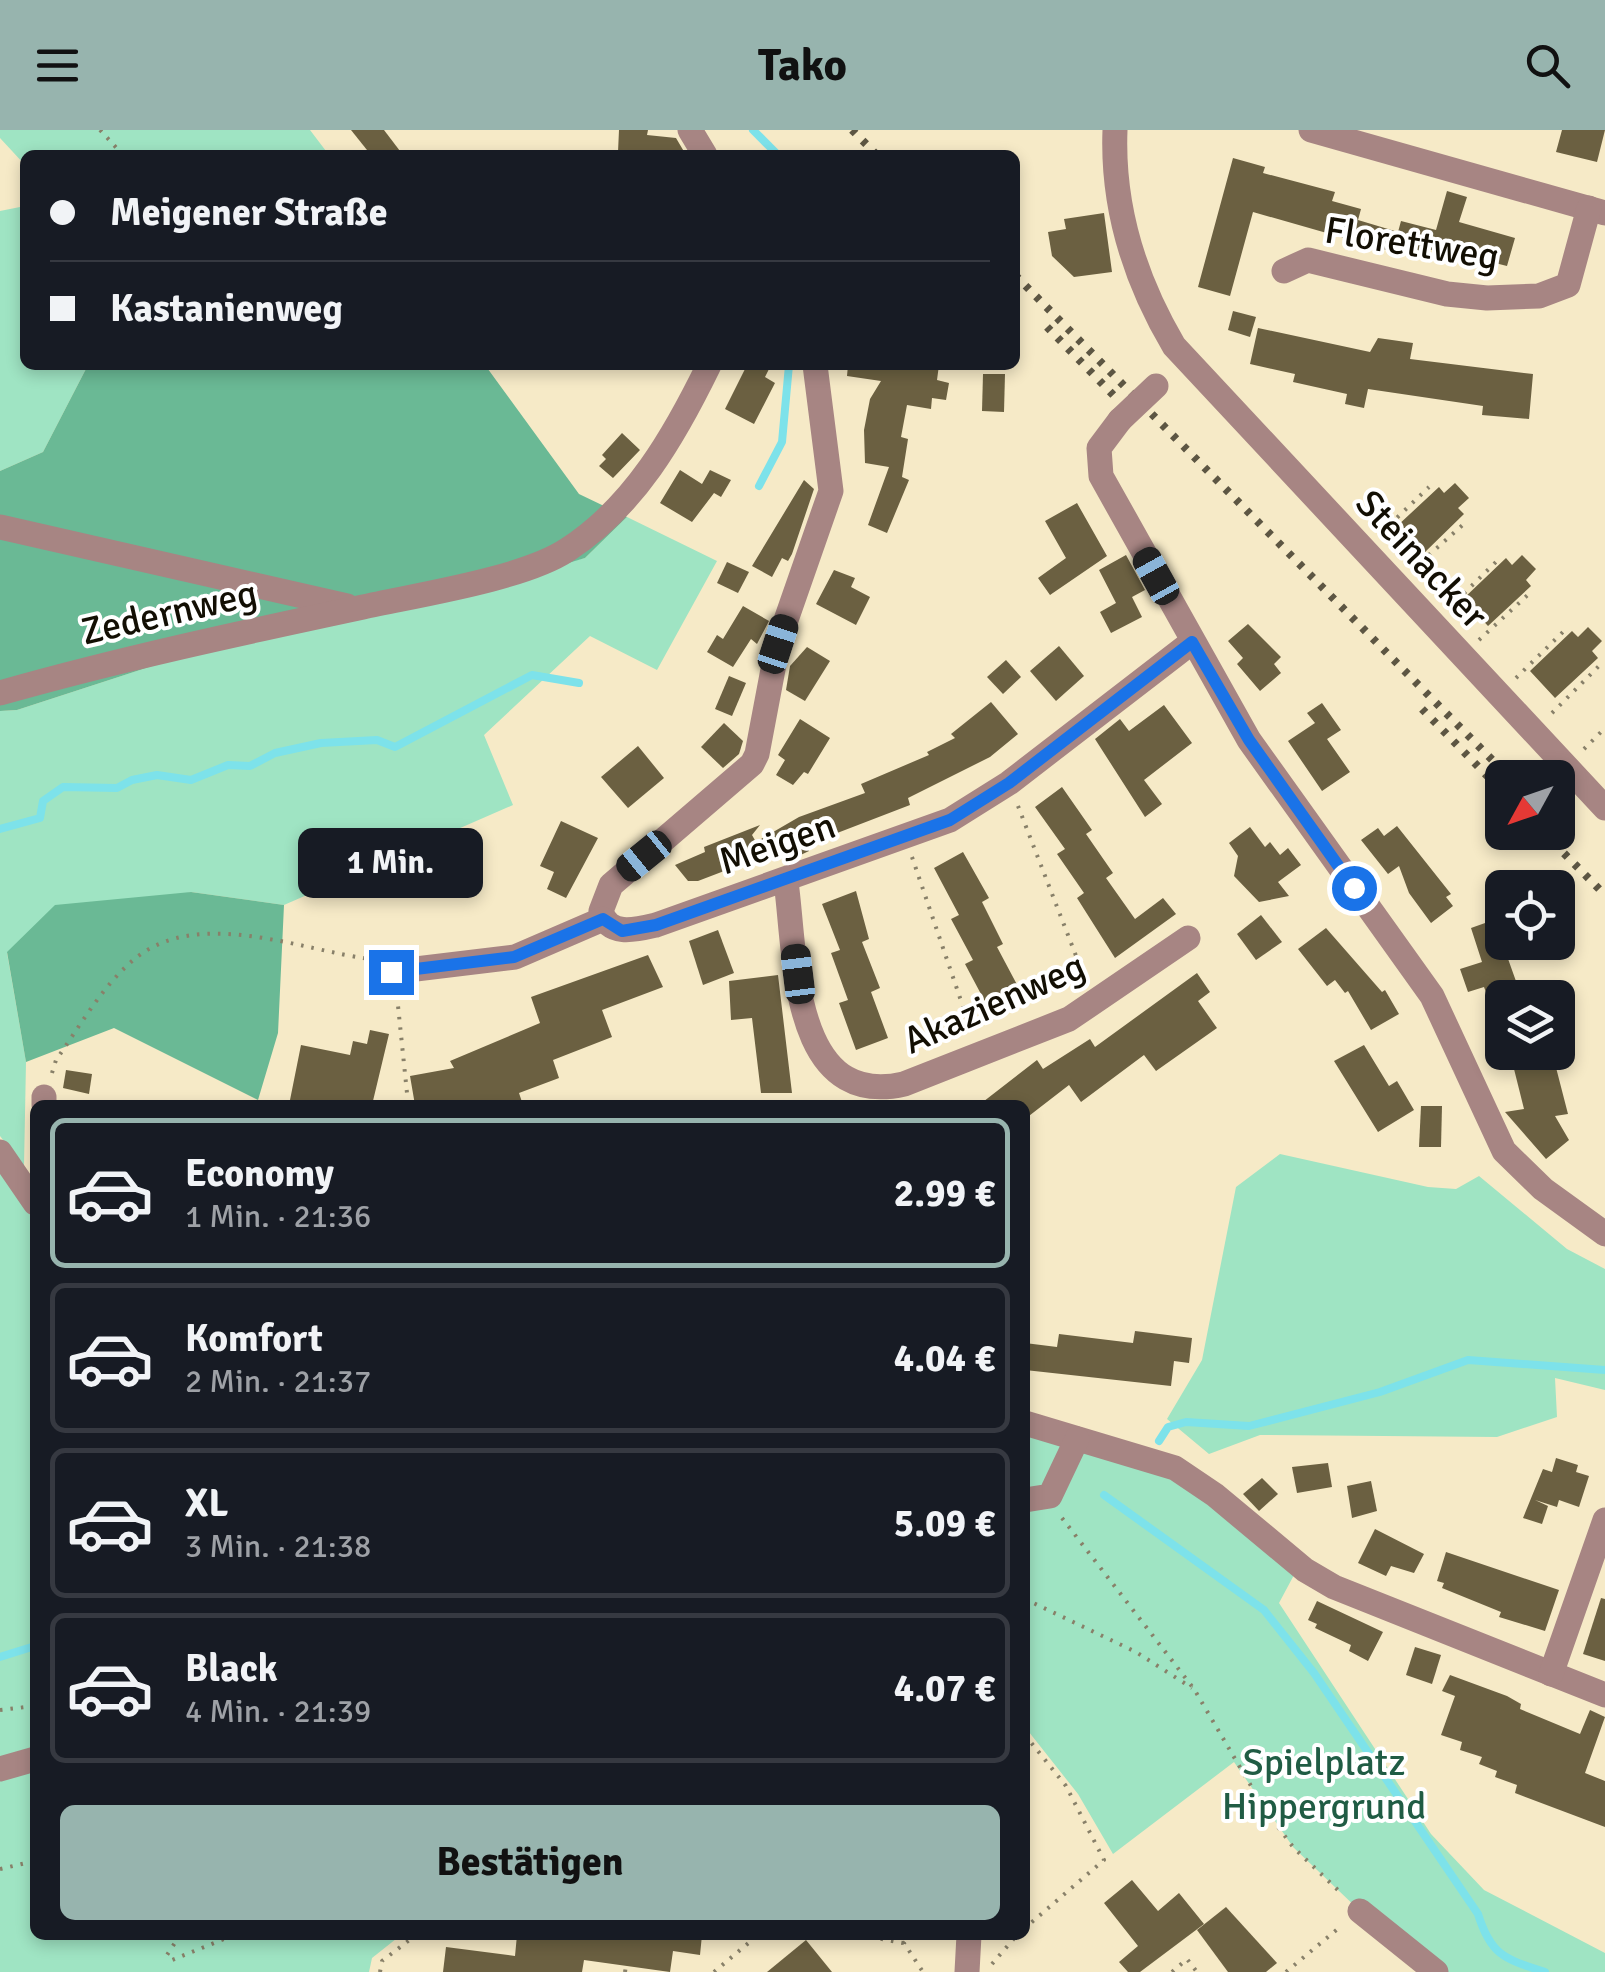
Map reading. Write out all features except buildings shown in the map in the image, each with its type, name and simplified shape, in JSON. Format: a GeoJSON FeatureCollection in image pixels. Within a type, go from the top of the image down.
{"type":"FeatureCollection","features":[{"type":"Feature","properties":{"kind":"street","name":"Steinacker"},"geometry":{"type":"LineString","coordinates":[[1115,130],[1117,190],[1135,266],[1164,330],[1185,361],[1605,808]]}},
{"type":"Feature","properties":{"kind":"street"},"geometry":{"type":"LineString","coordinates":[[1311,130],[1597,210]]}},
{"type":"Feature","properties":{"kind":"street","name":"Florettweg"},"geometry":{"type":"LineString","coordinates":[[1284,271],[1308,260],[1447,294],[1538,296],[1568,285],[1597,210]]}},
{"type":"Feature","properties":{"kind":"street"},"geometry":{"type":"LineString","coordinates":[[1185,361],[1120,420],[1099,448],[1098,469],[1192,642],[1280,787],[1432,996],[1504,1151],[1543,1188],[1605,1234]]}},
{"type":"Feature","properties":{"kind":"street","name":"Zedernweg"},"geometry":{"type":"LineString","coordinates":[[0,693],[110,662],[474,583],[563,554],[594,531],[653,464],[705,370]]}},
{"type":"Feature","properties":{"kind":"street","name":"Meigen"},"geometry":{"type":"LineString","coordinates":[[816,370],[831,491],[778,644],[757,754],[752,764],[619,876],[603,898],[603,919],[622,931],[633,930],[786,882],[950,820],[1009,783],[1192,642]]}},
{"type":"Feature","properties":{"kind":"street","name":"Zedernweg"},"geometry":{"type":"LineString","coordinates":[[0,527],[357,608]]}},
{"type":"Feature","properties":{"kind":"street","name":"Akazienweg"},"geometry":{"type":"LineString","coordinates":[[786,882],[809,1035],[840,1072],[875,1085],[904,1084],[1069,1019],[1120,988],[1188,938]]}},
{"type":"Feature","properties":{"kind":"street"},"geometry":{"type":"LineString","coordinates":[[391,972],[514,957],[603,919]]}},
{"type":"Feature","properties":{"kind":"street"},"geometry":{"type":"LineString","coordinates":[[0,1152],[30,1196]]}},
{"type":"Feature","properties":{"kind":"street"},"geometry":{"type":"LineString","coordinates":[[1030,1425],[1175,1468],[1215,1494],[1304,1570],[1334,1587],[1605,1695]]}},
{"type":"Feature","properties":{"kind":"street"},"geometry":{"type":"LineString","coordinates":[[1038,1498],[1077,1439]]}},
{"type":"Feature","properties":{"kind":"street"},"geometry":{"type":"LineString","coordinates":[[1551,1674],[1605,1520]]}},
{"type":"Feature","properties":{"kind":"street"},"geometry":{"type":"LineString","coordinates":[[0,1770],[30,1761]]}},
{"type":"Feature","properties":{"kind":"street"},"geometry":{"type":"LineString","coordinates":[[1360,1911],[1436,1972]]}},
{"type":"Feature","properties":{"kind":"street"},"geometry":{"type":"LineString","coordinates":[[967,1972],[970,1940]]}},
{"type":"Feature","properties":{"kind":"path"},"geometry":{"type":"LineString","coordinates":[[100,130],[118,150]]}},
{"type":"Feature","properties":{"kind":"path"},"geometry":{"type":"LineString","coordinates":[[1377,537],[1429,488]]}},
{"type":"Feature","properties":{"kind":"path"},"geometry":{"type":"LineString","coordinates":[[1410,572],[1465,523]]}},
{"type":"Feature","properties":{"kind":"path"},"geometry":{"type":"LineString","coordinates":[[1456,622],[1446,611],[1500,558]]}},
{"type":"Feature","properties":{"kind":"path"},"geometry":{"type":"LineString","coordinates":[[1466,632],[1476,643],[1532,591]]}},
{"type":"Feature","properties":{"kind":"path"},"geometry":{"type":"LineString","coordinates":[[1513,682],[1567,628]]}},
{"type":"Feature","properties":{"kind":"path"},"geometry":{"type":"LineString","coordinates":[[1547,718],[1602,664]]}},
{"type":"Feature","properties":{"kind":"path"},"geometry":{"type":"LineString","coordinates":[[1580,752],[1605,728]]}},
{"type":"Feature","properties":{"kind":"path","name":"Akazienweg"},"geometry":{"type":"LineString","coordinates":[[1009,783],[1080,964]]}},
{"type":"Feature","properties":{"kind":"path","name":"Akazienweg"},"geometry":{"type":"LineString","coordinates":[[906,838],[969,1022]]}},
{"type":"Feature","properties":{"kind":"path"},"geometry":{"type":"LineString","coordinates":[[44,1100],[56,1060],[121,972],[154,948],[216,932],[372,959],[391,972],[406,1094]]}},
{"type":"Feature","properties":{"kind":"path"},"geometry":{"type":"LineString","coordinates":[[1038,1498],[1071,1531],[1194,1689],[1234,1761],[1293,1848],[1360,1911],[1286,1972]]}},
{"type":"Feature","properties":{"kind":"path"},"geometry":{"type":"LineString","coordinates":[[1030,1601],[1136,1652],[1194,1689]]}},
{"type":"Feature","properties":{"kind":"path"},"geometry":{"type":"LineString","coordinates":[[0,1710],[30,1707]]}},
{"type":"Feature","properties":{"kind":"path"},"geometry":{"type":"LineString","coordinates":[[1030,1741],[1066,1786],[1104,1860],[1030,1924]]}},
{"type":"Feature","properties":{"kind":"path"},"geometry":{"type":"LineString","coordinates":[[0,1869],[30,1862]]}},
{"type":"Feature","properties":{"kind":"path"},"geometry":{"type":"LineString","coordinates":[[176,1940],[166,1955],[172,1960],[222,1940]]}},
{"type":"Feature","properties":{"kind":"path"},"geometry":{"type":"LineString","coordinates":[[380,1972],[382,1961],[409,1940]]}},
{"type":"Feature","properties":{"kind":"path"},"geometry":{"type":"LineString","coordinates":[[714,1972],[752,1940]]}},
{"type":"Feature","properties":{"kind":"path"},"geometry":{"type":"LineString","coordinates":[[888,1940],[904,1943],[923,1972]]}},
{"type":"Feature","properties":{"kind":"path"},"geometry":{"type":"LineString","coordinates":[[904,1943],[907,1940]]}},
{"type":"Feature","properties":{"kind":"path"},"geometry":{"type":"LineString","coordinates":[[1000,1949],[1011,1940]]}},
{"type":"Feature","properties":{"kind":"path"},"geometry":{"type":"LineString","coordinates":[[1172,1972],[1187,1959],[1197,1972]]}},
{"type":"Feature","properties":{"kind":"green space"},"geometry":{"type":"Polygon","coordinates":[[[0,130],[310,130],[325,150],[20,150],[20,160],[0,138],[0,130]]]}},
{"type":"Feature","properties":{"kind":"green space"},"geometry":{"type":"Polygon","coordinates":[[[20,207],[20,370],[85,370],[43,452],[0,471],[0,211],[20,207]]]}},
{"type":"Feature","properties":{"kind":"green space"},"geometry":{"type":"Polygon","coordinates":[[[85,370],[489,370],[579,494],[627,517],[585,558],[447,599],[223,643],[17,710],[0,711],[0,471],[43,452],[85,370]]]}},
{"type":"Feature","properties":{"kind":"green space"},"geometry":{"type":"Polygon","coordinates":[[[627,517],[717,561],[657,670],[590,636],[484,735],[513,805],[284,905],[191,892],[7,953],[26,1062],[24,1167],[0,1136],[0,711],[17,710],[223,643],[585,558],[627,517]]]}},
{"type":"Feature","properties":{"kind":"green space"},"geometry":{"type":"Polygon","coordinates":[[[191,892],[284,905],[278,1033],[258,1100],[114,1028],[26,1062],[7,952],[55,905],[191,892]]]}},
{"type":"Feature","properties":{"kind":"green space"},"geometry":{"type":"Polygon","coordinates":[[[1280,1154],[1428,1187],[1456,1189],[1479,1176],[1567,1249],[1605,1269],[1605,1390],[1555,1378],[1557,1417],[1497,1437],[1260,1435],[1209,1454],[1167,1419],[1202,1360],[1236,1187],[1280,1154]]]}},
{"type":"Feature","properties":{"kind":"green space"},"geometry":{"type":"Polygon","coordinates":[[[0,1171],[26,1203],[30,1214],[30,1940],[395,1940],[372,1958],[369,1972],[0,1972],[0,1171]]]}},
{"type":"Feature","properties":{"kind":"green space","name":"Spielplatz Hippergrund"},"geometry":{"type":"Polygon","coordinates":[[[1030,1433],[1158,1471],[1207,1499],[1294,1575],[1279,1603],[1431,1834],[1484,1890],[1605,1953],[1605,1972],[1436,1972],[1360,1911],[1293,1847],[1234,1762],[1113,1854],[1078,1794],[1030,1733],[1030,1433]]]}},
{"type":"Feature","properties":{"kind":"waterway"},"geometry":{"type":"LineString","coordinates":[[753,130],[773,150]]}},
{"type":"Feature","properties":{"kind":"waterway"},"geometry":{"type":"LineString","coordinates":[[759,486],[782,442],[789,370]]}},
{"type":"Feature","properties":{"kind":"waterway"},"geometry":{"type":"LineString","coordinates":[[0,829],[40,818],[43,801],[63,787],[117,788],[157,775],[191,780],[228,765],[250,766],[275,753],[321,743],[377,740],[395,747],[532,675],[579,683]]}},
{"type":"Feature","properties":{"kind":"waterway"},"geometry":{"type":"LineString","coordinates":[[1159,1441],[1168,1427],[1186,1422],[1249,1426],[1380,1392],[1468,1360],[1605,1370]]}},
{"type":"Feature","properties":{"kind":"waterway"},"geometry":{"type":"LineString","coordinates":[[1104,1495],[1264,1610],[1314,1673],[1478,1914],[1494,1947],[1510,1959],[1545,1972]]}},
{"type":"Feature","properties":{"kind":"waterway"},"geometry":{"type":"LineString","coordinates":[[0,1657],[30,1648]]}},
{"type":"Feature","properties":{"kind":"railway"},"geometry":{"type":"LineString","coordinates":[[852,130],[872,150]]}},
{"type":"Feature","properties":{"kind":"railway"},"geometry":{"type":"LineString","coordinates":[[1020,280],[1492,760]]}},
{"type":"Feature","properties":{"kind":"railway"},"geometry":{"type":"LineString","coordinates":[[1047,327],[1120,402]]}},
{"type":"Feature","properties":{"kind":"railway"},"geometry":{"type":"LineString","coordinates":[[1422,709],[1485,774]]}},
{"type":"Feature","properties":{"kind":"railway"},"geometry":{"type":"LineString","coordinates":[[1561,850],[1605,895]]}},
{"type":"Feature","properties":{"kind":"route"},"geometry":{"type":"LineString","coordinates":[[391,972],[514,957],[603,919],[622,931],[656,925],[930,829],[1009,783],[1192,642],[1249,740],[1354,888]]}}]}
